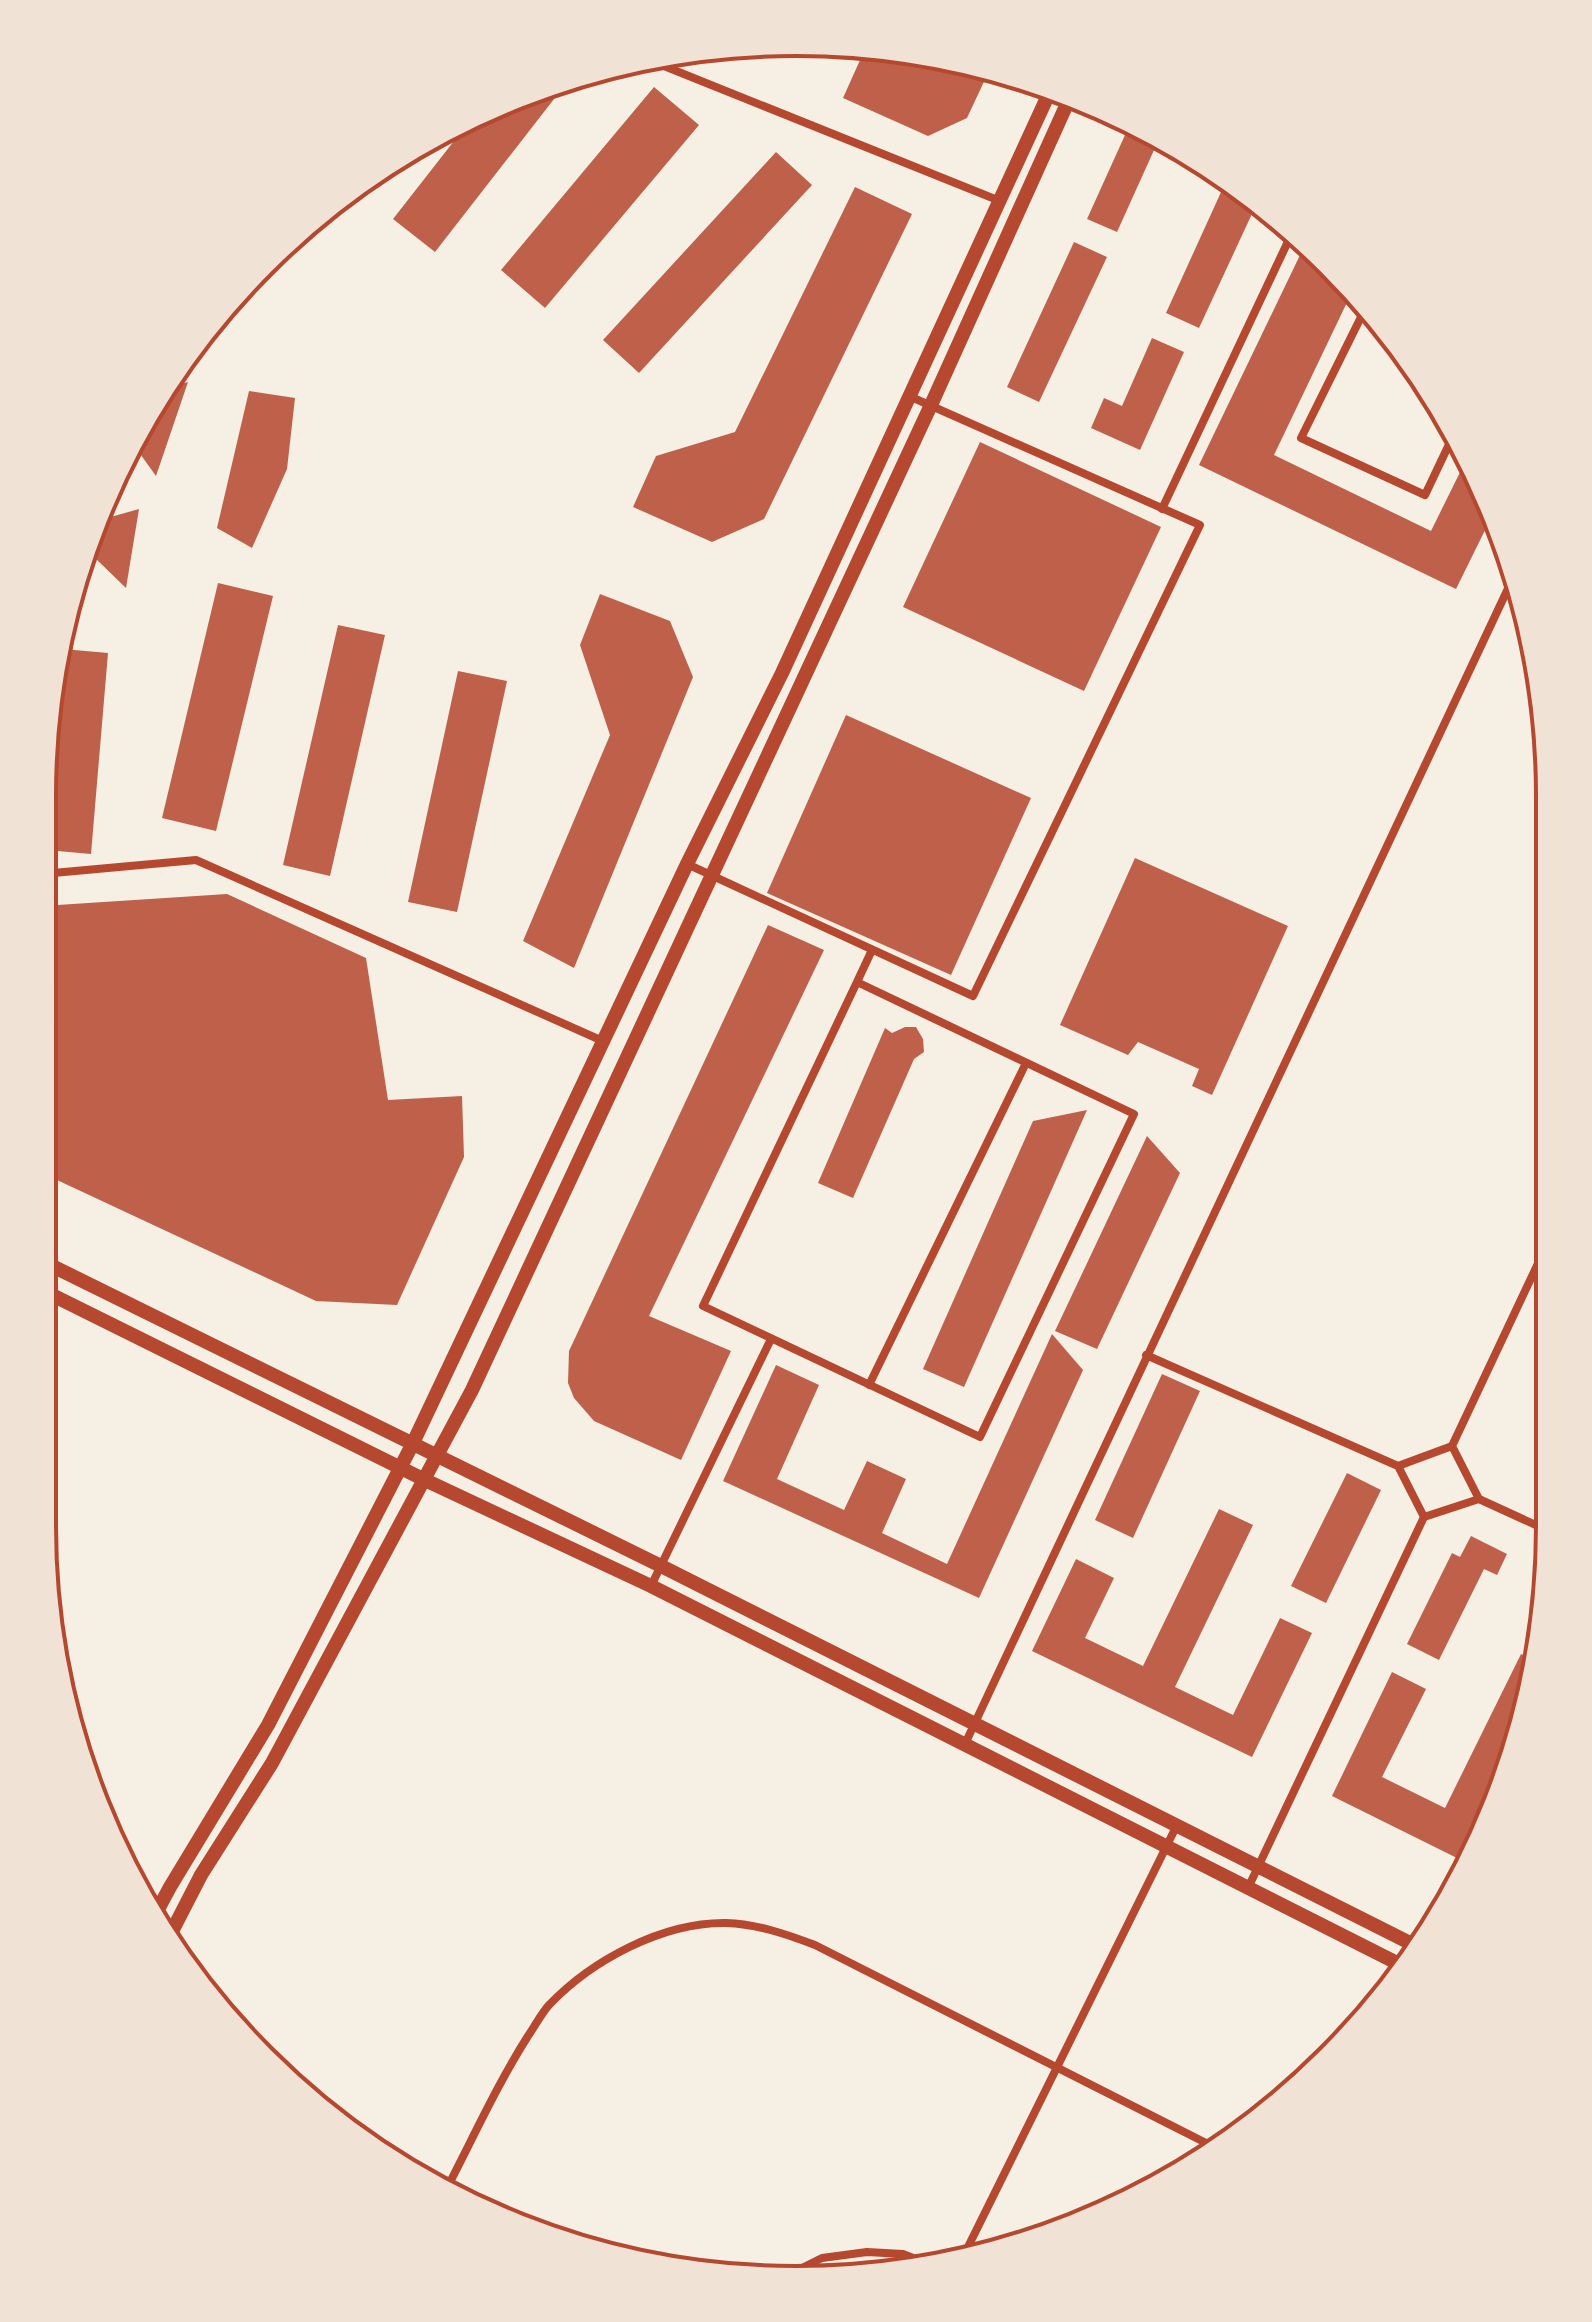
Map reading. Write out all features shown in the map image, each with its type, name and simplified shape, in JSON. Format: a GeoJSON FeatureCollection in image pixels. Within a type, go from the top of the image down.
{"type":"FeatureCollection","features":[{"type":"Feature","properties":{"kind":"main road"},"geometry":{"type":"LineString","coordinates":[[161,1905],[268,1725],[401,1468],[687,864],[782,673],[1046,100]]}},
{"type":"Feature","properties":{"kind":"main road"},"geometry":{"type":"LineString","coordinates":[[174,1927],[201,1875],[272,1763],[472,1390],[931,405],[1066,107]]}},
{"type":"Feature","properties":{"kind":"main road"},"geometry":{"type":"LineString","coordinates":[[56,1268],[661,1566],[1408,1942]]}},
{"type":"Feature","properties":{"kind":"main road"},"geometry":{"type":"LineString","coordinates":[[56,1297],[425,1480],[651,1586],[1394,1961]]}},
{"type":"Feature","properties":{"kind":"street"},"geometry":{"type":"LineString","coordinates":[[667,67],[1000,201]]}},
{"type":"Feature","properties":{"kind":"street"},"geometry":{"type":"LineString","coordinates":[[1162,509],[1288,243]]}},
{"type":"Feature","properties":{"kind":"street"},"geometry":{"type":"LineString","coordinates":[[1360,318],[1301,438],[1425,495],[1448,447]]}},
{"type":"Feature","properties":{"kind":"street"},"geometry":{"type":"LineString","coordinates":[[687,864],[973,996],[1200,525],[909,396]]}},
{"type":"Feature","properties":{"kind":"street"},"geometry":{"type":"LineString","coordinates":[[965,1744],[1507,591]]}},
{"type":"Feature","properties":{"kind":"street"},"geometry":{"type":"LineString","coordinates":[[56,873],[196,860],[605,1042]]}},
{"type":"Feature","properties":{"kind":"street"},"geometry":{"type":"LineString","coordinates":[[857,982],[1134,1114],[980,1437],[703,1306],[872,950]]}},
{"type":"Feature","properties":{"kind":"street"},"geometry":{"type":"LineString","coordinates":[[869,1385],[1026,1063]]}},
{"type":"Feature","properties":{"kind":"street"},"geometry":{"type":"LineString","coordinates":[[1398,1466],[1452,1446],[1536,1268]]}},
{"type":"Feature","properties":{"kind":"street"},"geometry":{"type":"LineString","coordinates":[[651,1586],[771,1339]]}},
{"type":"Feature","properties":{"kind":"street"},"geometry":{"type":"LineString","coordinates":[[1146,1355],[1398,1466],[1424,1517]]}},
{"type":"Feature","properties":{"kind":"street"},"geometry":{"type":"LineString","coordinates":[[1452,1446],[1479,1499],[1536,1525]]}},
{"type":"Feature","properties":{"kind":"street"},"geometry":{"type":"LineString","coordinates":[[1248,1888],[1424,1517],[1479,1499]]}},
{"type":"Feature","properties":{"kind":"street"},"geometry":{"type":"LineString","coordinates":[[969,2245],[1177,1825]]}},
{"type":"Feature","properties":{"kind":"street"},"geometry":{"type":"LineString","coordinates":[[451,2180],[515,2056],[547,2006],[583,1977],[633,1944],[674,1931],[725,1923],[769,1928],[815,1945],[1205,2142]]}},
{"type":"Feature","properties":{"kind":"street"},"geometry":{"type":"LineString","coordinates":[[807,2266],[822,2258],[867,2252],[911,2257]]}},
{"type":"Feature","properties":{"kind":"building"},"geometry":{"type":"Polygon","coordinates":[[[860,59],[893,62],[985,80],[967,118],[928,136],[843,98],[860,59]]]}},
{"type":"Feature","properties":{"kind":"building"},"geometry":{"type":"Polygon","coordinates":[[[654,87],[699,125],[545,308],[501,270],[654,87]]]}},
{"type":"Feature","properties":{"kind":"building"},"geometry":{"type":"Polygon","coordinates":[[[557,95],[435,252],[393,219],[455,139],[557,95]]]}},
{"type":"Feature","properties":{"kind":"building"},"geometry":{"type":"Polygon","coordinates":[[[1126,133],[1155,149],[1117,232],[1087,219],[1126,133]]]}},
{"type":"Feature","properties":{"kind":"building"},"geometry":{"type":"Polygon","coordinates":[[[776,152],[812,185],[639,373],[603,340],[776,152]]]}},
{"type":"Feature","properties":{"kind":"building"},"geometry":{"type":"Polygon","coordinates":[[[855,187],[912,214],[764,519],[712,542],[633,507],[656,456],[735,432],[855,187]]]}},
{"type":"Feature","properties":{"kind":"building"},"geometry":{"type":"Polygon","coordinates":[[[1221,191],[1252,214],[1199,328],[1166,313],[1221,191]]]}},
{"type":"Feature","properties":{"kind":"building"},"geometry":{"type":"Polygon","coordinates":[[[1074,242],[1107,257],[1039,402],[1007,387],[1074,242]]]}},
{"type":"Feature","properties":{"kind":"building"},"geometry":{"type":"Polygon","coordinates":[[[1300,255],[1347,303],[1274,455],[1431,531],[1461,471],[1486,528],[1456,589],[1199,465],[1300,255]]]}},
{"type":"Feature","properties":{"kind":"building"},"geometry":{"type":"Polygon","coordinates":[[[1152,338],[1184,352],[1140,450],[1091,428],[1104,398],[1122,406],[1152,338]]]}},
{"type":"Feature","properties":{"kind":"building"},"geometry":{"type":"Polygon","coordinates":[[[188,382],[156,476],[140,454],[182,383],[188,382]]]}},
{"type":"Feature","properties":{"kind":"building"},"geometry":{"type":"Polygon","coordinates":[[[249,391],[295,398],[287,469],[252,548],[217,528],[249,391]]]}},
{"type":"Feature","properties":{"kind":"building"},"geometry":{"type":"Polygon","coordinates":[[[980,442],[1161,527],[1084,691],[903,607],[980,442]]]}},
{"type":"Feature","properties":{"kind":"building"},"geometry":{"type":"Polygon","coordinates":[[[139,509],[126,588],[95,558],[110,517],[139,509]]]}},
{"type":"Feature","properties":{"kind":"building"},"geometry":{"type":"Polygon","coordinates":[[[218,583],[273,596],[216,831],[162,818],[218,583]]]}},
{"type":"Feature","properties":{"kind":"building"},"geometry":{"type":"Polygon","coordinates":[[[600,594],[670,621],[693,677],[574,968],[523,941],[610,735],[580,645],[600,594]]]}},
{"type":"Feature","properties":{"kind":"building"},"geometry":{"type":"Polygon","coordinates":[[[338,625],[385,635],[330,876],[283,865],[338,625]]]}},
{"type":"Feature","properties":{"kind":"building"},"geometry":{"type":"Polygon","coordinates":[[[71,650],[108,653],[91,854],[56,851],[58,748],[71,650]]]}},
{"type":"Feature","properties":{"kind":"building"},"geometry":{"type":"Polygon","coordinates":[[[458,671],[507,681],[457,912],[408,902],[458,671]]]}},
{"type":"Feature","properties":{"kind":"building"},"geometry":{"type":"Polygon","coordinates":[[[846,715],[1031,798],[951,975],[767,893],[846,715]]]}},
{"type":"Feature","properties":{"kind":"building"},"geometry":{"type":"Polygon","coordinates":[[[1135,858],[1288,926],[1212,1095],[1192,1086],[1199,1069],[1138,1042],[1128,1055],[1060,1025],[1135,858]]]}},
{"type":"Feature","properties":{"kind":"building"},"geometry":{"type":"Polygon","coordinates":[[[227,894],[366,958],[388,1100],[462,1096],[464,1157],[397,1305],[316,1301],[56,1180],[56,905],[227,894]]]}},
{"type":"Feature","properties":{"kind":"building"},"geometry":{"type":"Polygon","coordinates":[[[768,925],[824,950],[649,1316],[731,1351],[681,1460],[594,1421],[574,1398],[568,1383],[569,1351],[768,925]]]}},
{"type":"Feature","properties":{"kind":"building"},"geometry":{"type":"Polygon","coordinates":[[[905,1027],[916,1027],[923,1039],[924,1052],[914,1059],[853,1198],[818,1183],[885,1028],[892,1033],[905,1027]]]}},
{"type":"Feature","properties":{"kind":"building"},"geometry":{"type":"Polygon","coordinates":[[[1087,1110],[964,1387],[923,1369],[1033,1121],[1087,1110]]]}},
{"type":"Feature","properties":{"kind":"building"},"geometry":{"type":"Polygon","coordinates":[[[1147,1136],[1180,1173],[1097,1349],[1055,1331],[1147,1136]]]}},
{"type":"Feature","properties":{"kind":"building"},"geometry":{"type":"Polygon","coordinates":[[[1052,1334],[1083,1370],[979,1598],[723,1481],[776,1365],[819,1385],[777,1479],[844,1510],[867,1461],[906,1479],[882,1533],[947,1564],[1052,1334]]]}},
{"type":"Feature","properties":{"kind":"building"},"geometry":{"type":"Polygon","coordinates":[[[1162,1374],[1200,1391],[1133,1538],[1095,1520],[1162,1374]]]}},
{"type":"Feature","properties":{"kind":"building"},"geometry":{"type":"Polygon","coordinates":[[[1347,1473],[1381,1490],[1326,1603],[1291,1586],[1347,1473]]]}},
{"type":"Feature","properties":{"kind":"building"},"geometry":{"type":"Polygon","coordinates":[[[1219,1509],[1253,1525],[1175,1687],[1233,1715],[1280,1618],[1312,1633],[1252,1757],[1032,1651],[1076,1559],[1114,1578],[1085,1638],[1143,1666],[1219,1509]]]}},
{"type":"Feature","properties":{"kind":"building"},"geometry":{"type":"Polygon","coordinates":[[[1471,1536],[1507,1554],[1497,1575],[1484,1569],[1439,1660],[1407,1644],[1452,1553],[1460,1557],[1471,1536]]]}},
{"type":"Feature","properties":{"kind":"building"},"geometry":{"type":"Polygon","coordinates":[[[1521,1654],[1524,1656],[1497,1764],[1457,1858],[1332,1796],[1392,1672],[1426,1689],[1382,1777],[1445,1808],[1521,1654]]]}}]}
